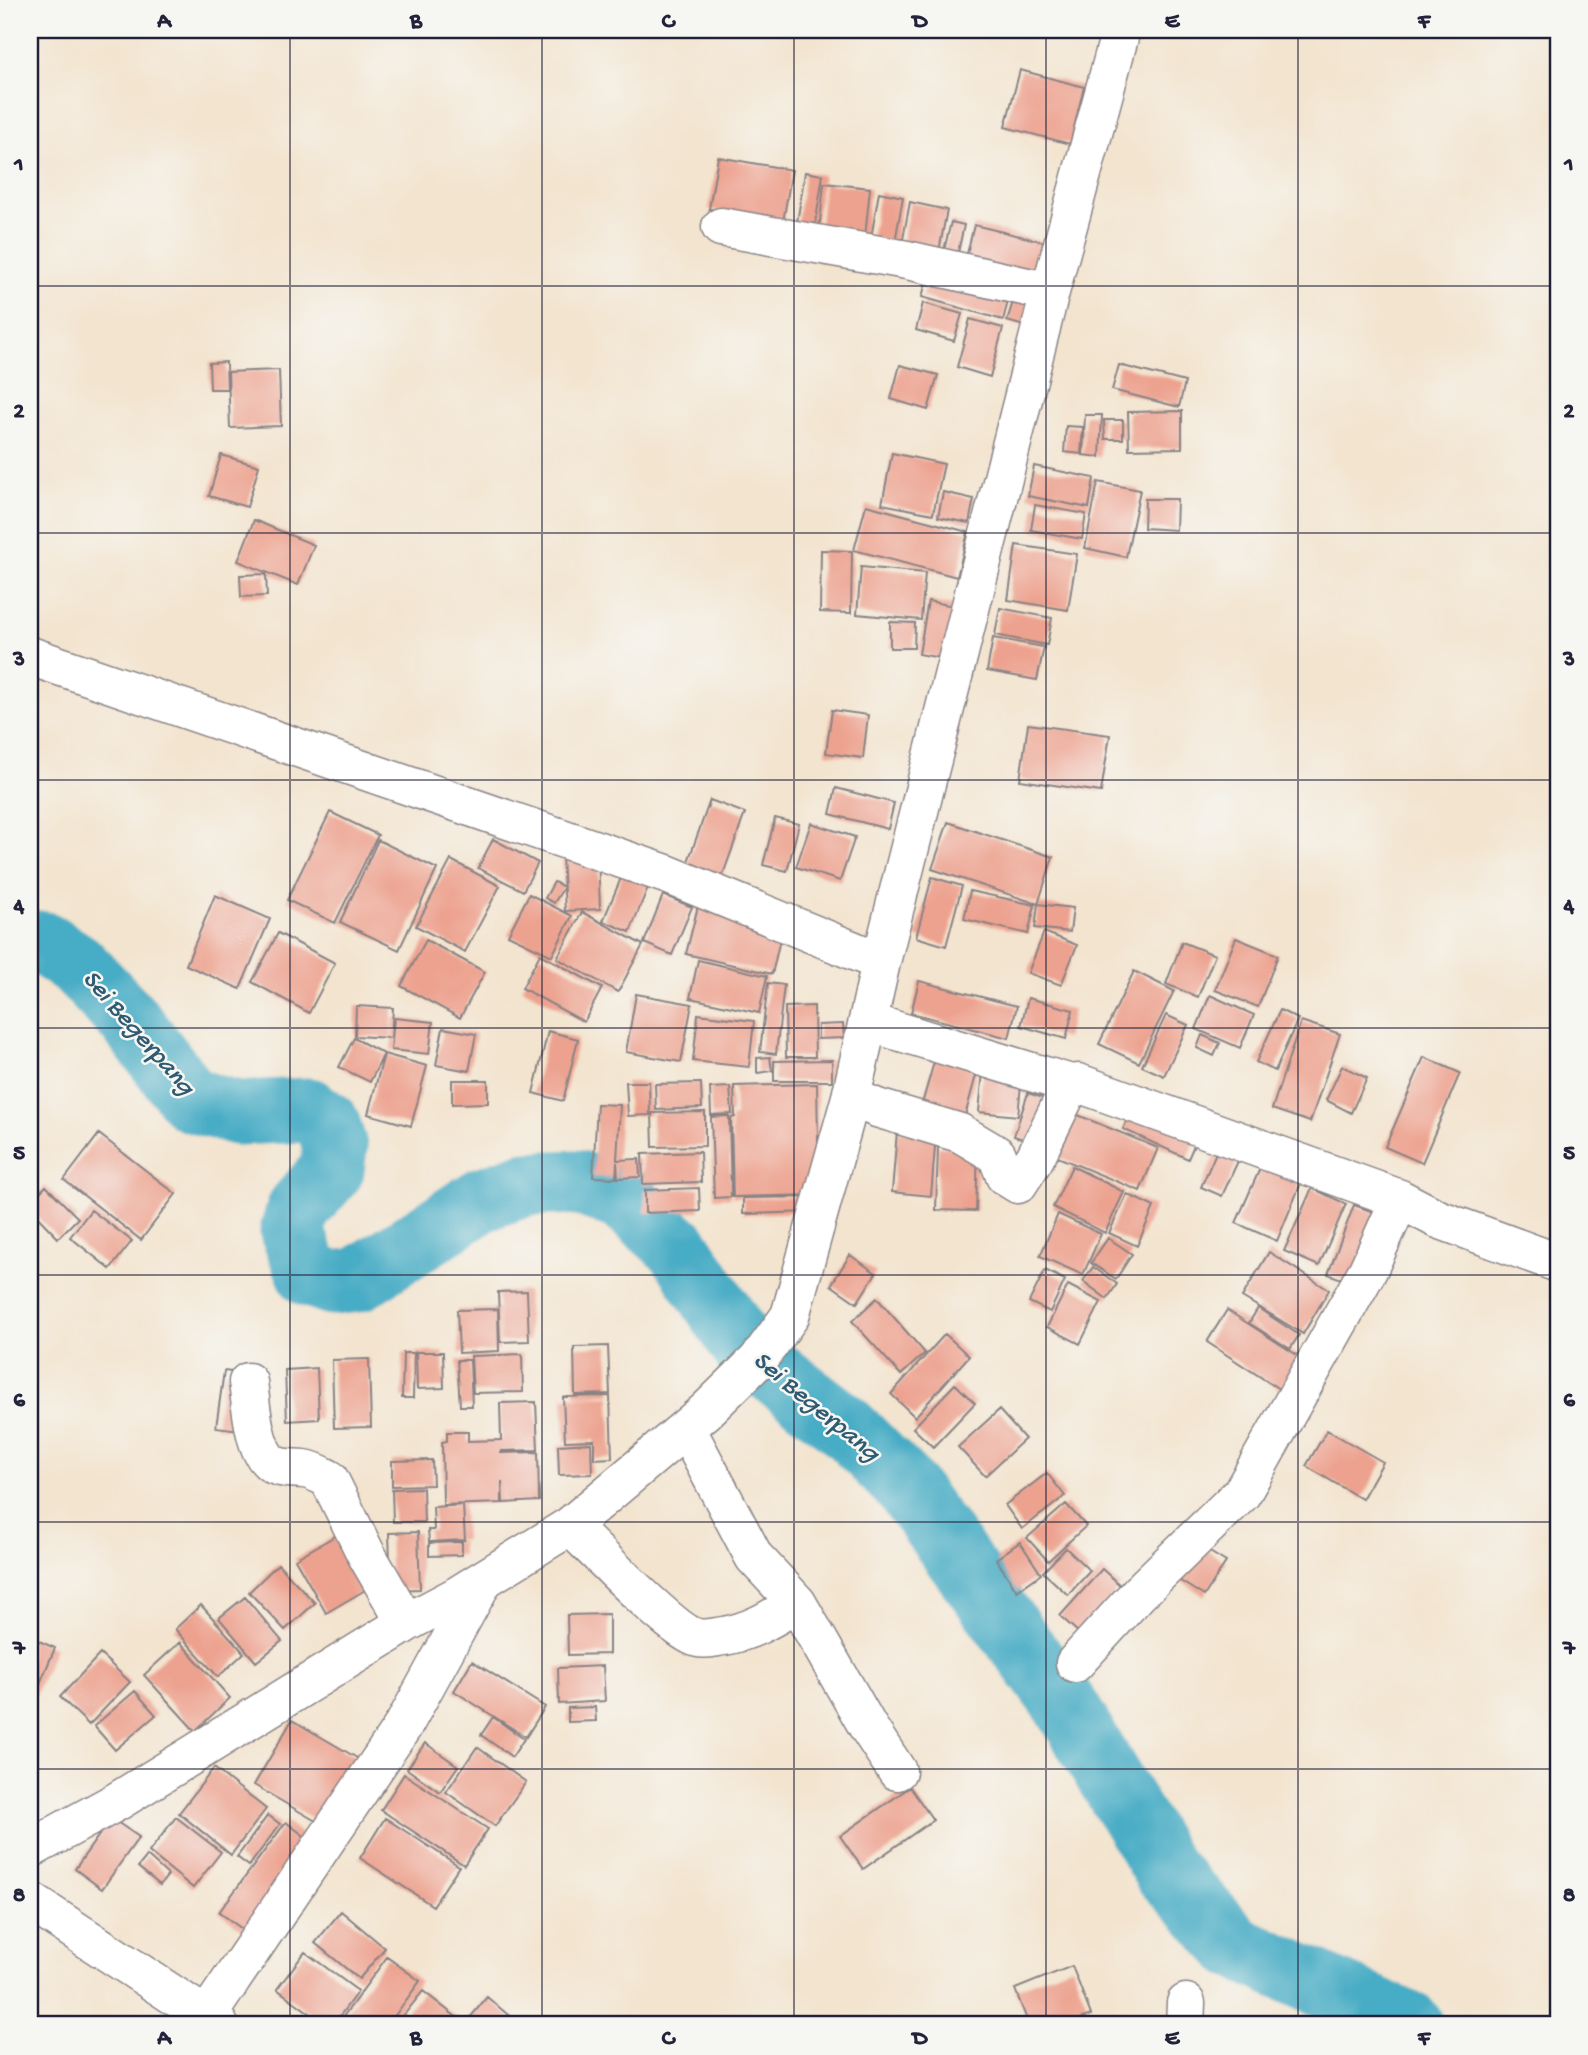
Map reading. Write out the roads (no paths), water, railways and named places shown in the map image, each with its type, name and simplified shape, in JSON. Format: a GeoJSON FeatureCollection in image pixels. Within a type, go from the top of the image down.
{"type":"FeatureCollection","features":[{"type":"Feature","properties":{"kind":"street"},"geometry":{"type":"LineString","coordinates":[[30,1849],[118,1801],[406,1623],[570,1526],[696,1420],[758,1360],[790,1316],[851,1097],[881,962],[1050,292],[1121,30]]}},
{"type":"Feature","properties":{"kind":"street"},"geometry":{"type":"LineString","coordinates":[[721,227],[907,260],[1050,292]]}},
{"type":"Feature","properties":{"kind":"street"},"geometry":{"type":"LineString","coordinates":[[30,656],[669,875],[881,962]]}},
{"type":"Feature","properties":{"kind":"street"},"geometry":{"type":"LineString","coordinates":[[868,1022],[1071,1084],[1078,1083],[1400,1199],[1438,1219],[1558,1263]]}},
{"type":"Feature","properties":{"kind":"street"},"geometry":{"type":"LineString","coordinates":[[851,1097],[877,1108],[960,1133],[997,1155],[1004,1176],[1018,1184],[1035,1157],[1071,1084]]}},
{"type":"Feature","properties":{"kind":"street"},"geometry":{"type":"LineString","coordinates":[[1075,1663],[1139,1594],[1242,1493],[1368,1270],[1400,1199]]}},
{"type":"Feature","properties":{"kind":"street"},"geometry":{"type":"LineString","coordinates":[[248,1382],[254,1425],[267,1460],[275,1466],[308,1469],[329,1479],[366,1554],[406,1623]]}},
{"type":"Feature","properties":{"kind":"street"},"geometry":{"type":"LineString","coordinates":[[696,1420],[754,1557],[797,1603],[868,1727],[897,1771]]}},
{"type":"Feature","properties":{"kind":"street"},"geometry":{"type":"LineString","coordinates":[[570,1526],[667,1618],[693,1637],[707,1639],[740,1633],[757,1627],[797,1603]]}},
{"type":"Feature","properties":{"kind":"street"},"geometry":{"type":"LineString","coordinates":[[30,1901],[213,2021],[405,1723],[484,1579]]}},
{"type":"Feature","properties":{"kind":"waterway","name":"Sei Begerpang"},"geometry":{"type":"LineString","coordinates":[[30,942],[45,944],[77,965],[131,1022],[191,1100],[237,1113],[309,1110],[328,1124],[335,1147],[332,1170],[299,1208],[292,1232],[310,1275],[333,1283],[357,1280],[483,1199],[527,1184],[576,1182],[623,1199],[679,1248],[746,1351],[844,1425],[903,1484],[1068,1709],[1165,1871],[1236,1947],[1411,2025]]}}]}
